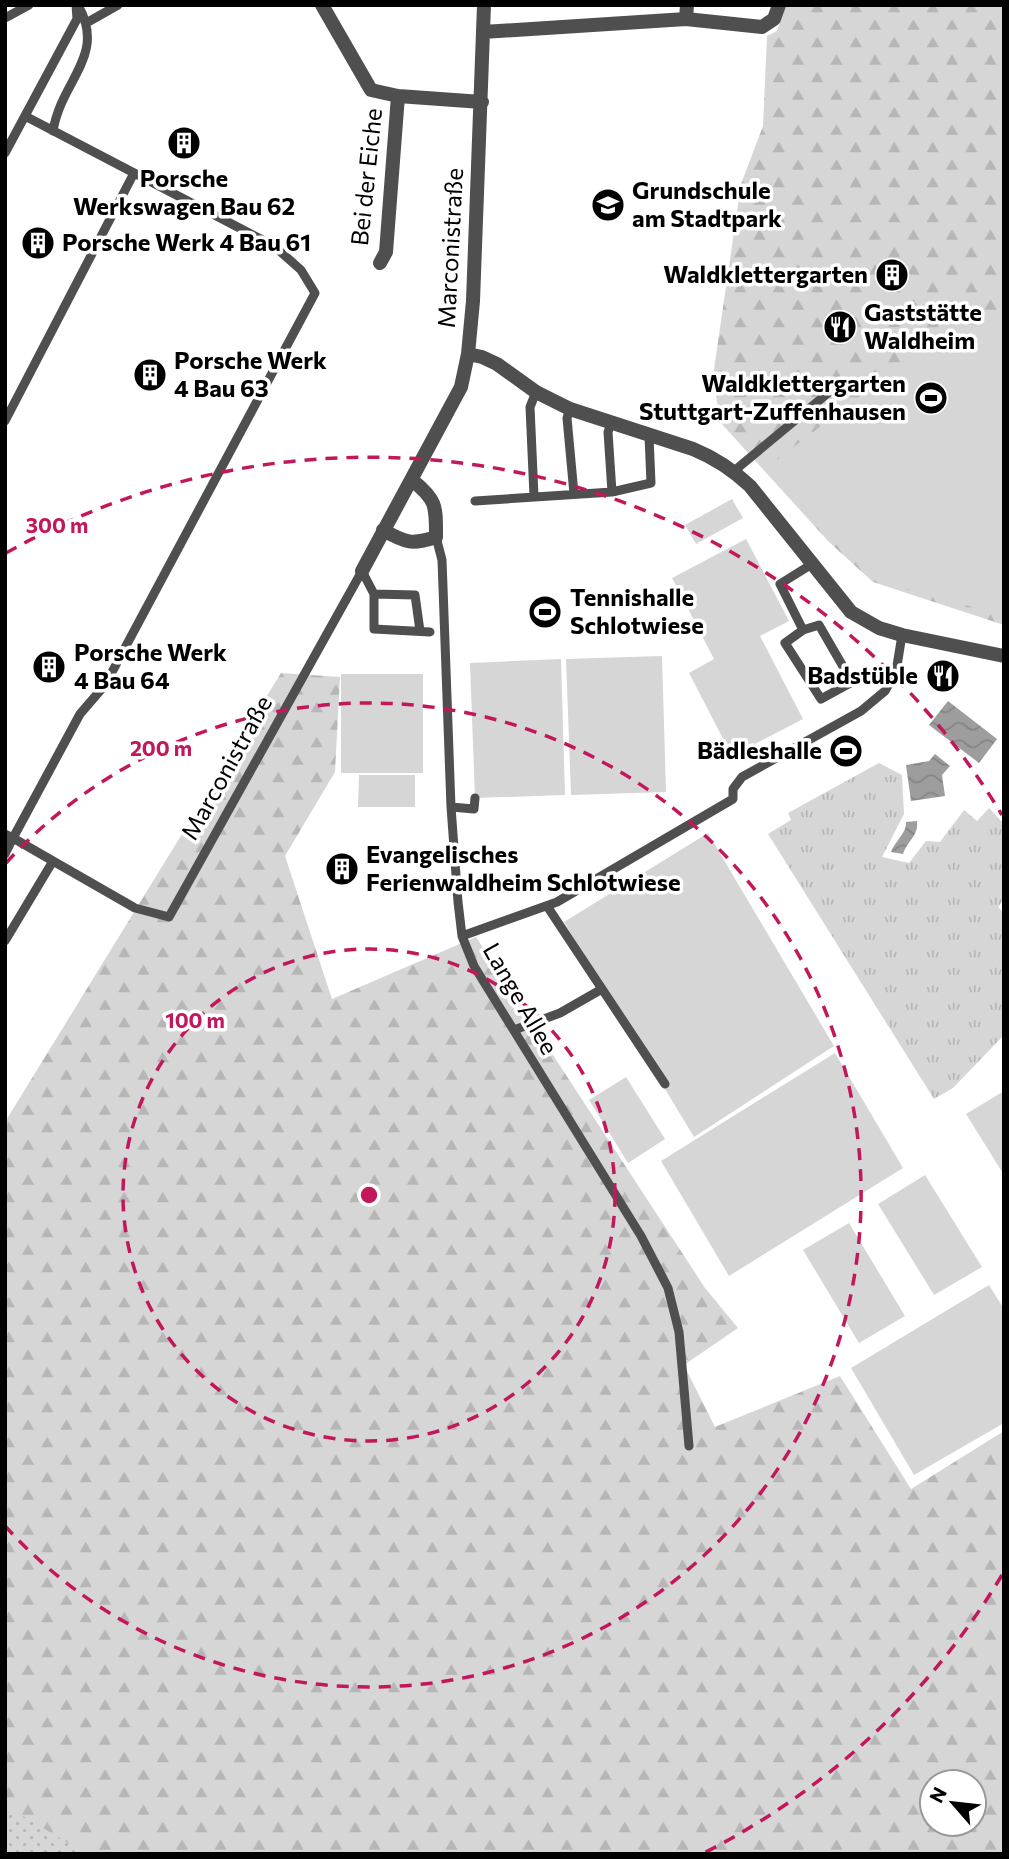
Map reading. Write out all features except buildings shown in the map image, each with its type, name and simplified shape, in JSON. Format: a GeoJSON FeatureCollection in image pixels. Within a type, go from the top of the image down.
{"type":"FeatureCollection","features":[{"type":"Feature","properties":{"kind":"street","name":"Bei der Eiche"},"geometry":{"type":"LineString","coordinates":[[322,5],[371,90],[398,96],[481,102]]}},
{"type":"Feature","properties":{"kind":"street","name":"Marconistraße"},"geometry":{"type":"LineString","coordinates":[[362,571],[461,387],[468,354],[473,301],[484,5]]}},
{"type":"Feature","properties":{"kind":"street"},"geometry":{"type":"LineString","coordinates":[[483,32],[687,12],[762,27],[774,19],[779,5]]}},
{"type":"Feature","properties":{"kind":"street","name":"Bei der Eiche"},"geometry":{"type":"LineString","coordinates":[[380,263],[386,252],[398,96]]}},
{"type":"Feature","properties":{"kind":"street"},"geometry":{"type":"LineString","coordinates":[[468,354],[497,364],[536,392],[570,410],[702,453],[734,471],[750,486],[851,612],[879,628],[1004,656]]}},
{"type":"Feature","properties":{"kind":"street"},"geometry":{"type":"LineString","coordinates":[[383,530],[402,541],[417,544],[436,537],[436,506],[412,480]]}},
{"type":"Feature","properties":{"kind":"lane"},"geometry":{"type":"LineString","coordinates":[[5,18],[29,5]]}},
{"type":"Feature","properties":{"kind":"lane"},"geometry":{"type":"LineString","coordinates":[[5,153],[77,19],[77,5]]}},
{"type":"Feature","properties":{"kind":"lane"},"geometry":{"type":"LineString","coordinates":[[53,131],[56,111],[88,49],[88,22],[77,5]]}},
{"type":"Feature","properties":{"kind":"lane"},"geometry":{"type":"LineString","coordinates":[[77,19],[88,22],[118,5]]}},
{"type":"Feature","properties":{"kind":"lane"},"geometry":{"type":"LineString","coordinates":[[5,854],[9,836],[80,714],[105,685],[315,293],[301,270],[274,246],[25,116]]}},
{"type":"Feature","properties":{"kind":"lane"},"geometry":{"type":"LineString","coordinates":[[5,421],[134,173]]}},
{"type":"Feature","properties":{"kind":"lane"},"geometry":{"type":"LineString","coordinates":[[734,471],[834,387]]}},
{"type":"Feature","properties":{"kind":"lane"},"geometry":{"type":"LineString","coordinates":[[534,496],[530,407],[536,392]]}},
{"type":"Feature","properties":{"kind":"lane"},"geometry":{"type":"LineString","coordinates":[[570,410],[567,418],[574,494]]}},
{"type":"Feature","properties":{"kind":"lane"},"geometry":{"type":"LineString","coordinates":[[611,424],[608,432],[612,492]]}},
{"type":"Feature","properties":{"kind":"lane"},"geometry":{"type":"LineString","coordinates":[[475,501],[612,492],[651,483],[649,436]]}},
{"type":"Feature","properties":{"kind":"lane","name":"Lange Allee"},"geometry":{"type":"LineString","coordinates":[[436,537],[442,560],[452,807],[462,936],[474,966],[641,1236],[668,1288],[679,1332],[689,1446]]}},
{"type":"Feature","properties":{"kind":"lane"},"geometry":{"type":"LineString","coordinates":[[803,630],[780,584],[812,564]]}},
{"type":"Feature","properties":{"kind":"lane"},"geometry":{"type":"LineString","coordinates":[[362,571],[374,594],[374,629],[425,631],[415,595],[374,594]]}},
{"type":"Feature","properties":{"kind":"lane","name":"Marconistraße"},"geometry":{"type":"LineString","coordinates":[[53,861],[135,908],[169,917],[362,571]]}},
{"type":"Feature","properties":{"kind":"lane"},"geometry":{"type":"LineString","coordinates":[[819,625],[852,681],[821,699],[785,643],[803,630],[819,625]]}},
{"type":"Feature","properties":{"kind":"lane"},"geometry":{"type":"LineString","coordinates":[[462,936],[547,906],[733,799],[733,789],[742,778],[861,710],[885,691],[896,672],[902,635]]}},
{"type":"Feature","properties":{"kind":"lane"},"geometry":{"type":"LineString","coordinates":[[452,807],[474,808],[475,798]]}},
{"type":"Feature","properties":{"kind":"lane"},"geometry":{"type":"LineString","coordinates":[[5,941],[53,861],[9,836]]}},
{"type":"Feature","properties":{"kind":"lane"},"geometry":{"type":"LineString","coordinates":[[547,906],[665,1084]]}},
{"type":"Feature","properties":{"kind":"lane"},"geometry":{"type":"LineString","coordinates":[[514,1031],[560,1013],[602,989]]}},
{"type":"Feature","properties":{"kind":"green space"},"geometry":{"type":"Polygon","coordinates":[[[786,5],[1004,5],[1004,625],[873,582],[829,542],[720,422],[713,376],[741,184],[763,126],[767,36],[777,31],[786,5]]]}},
{"type":"Feature","properties":{"kind":"green space","name":"Waldklettergarten Stuttgart-Zuffenhausen"},"geometry":{"type":"Polygon","coordinates":[[[955,323],[1004,327],[1004,616],[872,579],[765,469],[955,323]]]}},
{"type":"Feature","properties":{"kind":"green space"},"geometry":{"type":"Polygon","coordinates":[[[732,499],[743,518],[696,544],[685,525],[732,499]]]}},
{"type":"Feature","properties":{"kind":"green space"},"geometry":{"type":"Polygon","coordinates":[[[746,539],[789,621],[760,636],[803,719],[732,756],[689,673],[714,659],[672,578],[746,539]]]}},
{"type":"Feature","properties":{"kind":"green space"},"geometry":{"type":"Polygon","coordinates":[[[662,656],[666,792],[571,795],[566,659],[662,656]]]}},
{"type":"Feature","properties":{"kind":"green space"},"geometry":{"type":"Polygon","coordinates":[[[561,659],[565,795],[475,798],[470,663],[561,659]]]}},
{"type":"Feature","properties":{"kind":"green space"},"geometry":{"type":"Polygon","coordinates":[[[281,673],[340,677],[335,772],[285,856],[332,999],[476,937],[705,1288],[738,1328],[684,1365],[715,1427],[840,1376],[911,1489],[1004,1431],[1004,1854],[5,1854],[5,1122],[281,673]]]}},
{"type":"Feature","properties":{"kind":"green space"},"geometry":{"type":"Polygon","coordinates":[[[341,674],[423,674],[423,773],[341,773],[341,674]]]}},
{"type":"Feature","properties":{"kind":"green space"},"geometry":{"type":"Polygon","coordinates":[[[879,763],[902,775],[904,814],[882,857],[909,863],[926,841],[940,842],[964,810],[977,821],[989,808],[1004,824],[1004,899],[998,907],[1004,913],[1004,1035],[953,1088],[934,1099],[768,834],[791,820],[788,813],[879,763]]]}},
{"type":"Feature","properties":{"kind":"green space"},"geometry":{"type":"Polygon","coordinates":[[[359,775],[415,775],[415,807],[358,807],[359,775]]]}},
{"type":"Feature","properties":{"kind":"green space"},"geometry":{"type":"Polygon","coordinates":[[[708,833],[834,1046],[694,1137],[564,922],[708,833]]]}},
{"type":"Feature","properties":{"kind":"green space"},"geometry":{"type":"Polygon","coordinates":[[[835,1053],[903,1168],[729,1276],[661,1161],[835,1053]]]}},
{"type":"Feature","properties":{"kind":"green space"},"geometry":{"type":"Polygon","coordinates":[[[626,1077],[665,1139],[628,1163],[589,1100],[626,1077]]]}},
{"type":"Feature","properties":{"kind":"green space"},"geometry":{"type":"Polygon","coordinates":[[[1004,1091],[1004,1175],[966,1114],[1004,1091]]]}},
{"type":"Feature","properties":{"kind":"green space"},"geometry":{"type":"Polygon","coordinates":[[[925,1175],[982,1267],[934,1295],[878,1204],[925,1175]]]}},
{"type":"Feature","properties":{"kind":"green space"},"geometry":{"type":"Polygon","coordinates":[[[849,1223],[905,1316],[859,1343],[803,1250],[849,1223]]]}},
{"type":"Feature","properties":{"kind":"green space"},"geometry":{"type":"Polygon","coordinates":[[[989,1285],[1004,1309],[1004,1423],[914,1475],[851,1368],[989,1285]]]}},
{"type":"Feature","properties":{"kind":"green space"},"geometry":{"type":"Polygon","coordinates":[[[5,1805],[86,1854],[5,1854],[5,1805]]]}},
{"type":"Feature","properties":{"kind":"water"},"geometry":{"type":"Polygon","coordinates":[[[948,701],[997,739],[979,763],[929,725],[948,701]]]}},
{"type":"Feature","properties":{"kind":"water"},"geometry":{"type":"Polygon","coordinates":[[[935,754],[950,766],[942,775],[945,796],[911,801],[906,765],[929,761],[935,754]]]}},
{"type":"Feature","properties":{"kind":"water"},"geometry":{"type":"Polygon","coordinates":[[[917,821],[915,835],[903,854],[891,852],[905,830],[906,822],[917,821]]]}},
{"type":"Feature","properties":{"kind":"place","name":"Porsche Werkswagen Bau 62"},"geometry":{"type":"Point","coordinates":[184,143]}},
{"type":"Feature","properties":{"kind":"place","name":"Grundschule am Stadtpark"},"geometry":{"type":"Point","coordinates":[608,205]}},
{"type":"Feature","properties":{"kind":"place","name":"Porsche Werk 4 Bau 61"},"geometry":{"type":"Point","coordinates":[38,243]}},
{"type":"Feature","properties":{"kind":"place","name":"Waldklettergarten"},"geometry":{"type":"Point","coordinates":[892,275]}},
{"type":"Feature","properties":{"kind":"place","name":"Gaststätte Waldheim"},"geometry":{"type":"Point","coordinates":[840,327]}},
{"type":"Feature","properties":{"kind":"place","name":"Porsche Werk 4 Bau 63"},"geometry":{"type":"Point","coordinates":[150,375]}},
{"type":"Feature","properties":{"kind":"place","name":"Waldklettergarten Stuttgart-Zuffenhausen"},"geometry":{"type":"Point","coordinates":[931,398]}},
{"type":"Feature","properties":{"kind":"place","name":"Tennishalle Schlotwiese"},"geometry":{"type":"Point","coordinates":[545,612]}},
{"type":"Feature","properties":{"kind":"place","name":"Porsche Werk 4 Bau 64"},"geometry":{"type":"Point","coordinates":[49,667]}},
{"type":"Feature","properties":{"kind":"place","name":"Badstüble"},"geometry":{"type":"Point","coordinates":[943,676]}},
{"type":"Feature","properties":{"kind":"place","name":"Bädleshalle"},"geometry":{"type":"Point","coordinates":[846,751]}},
{"type":"Feature","properties":{"kind":"place","name":"Evangelisches Ferienwaldheim Schlotwiese"},"geometry":{"type":"Point","coordinates":[342,869]}}]}
